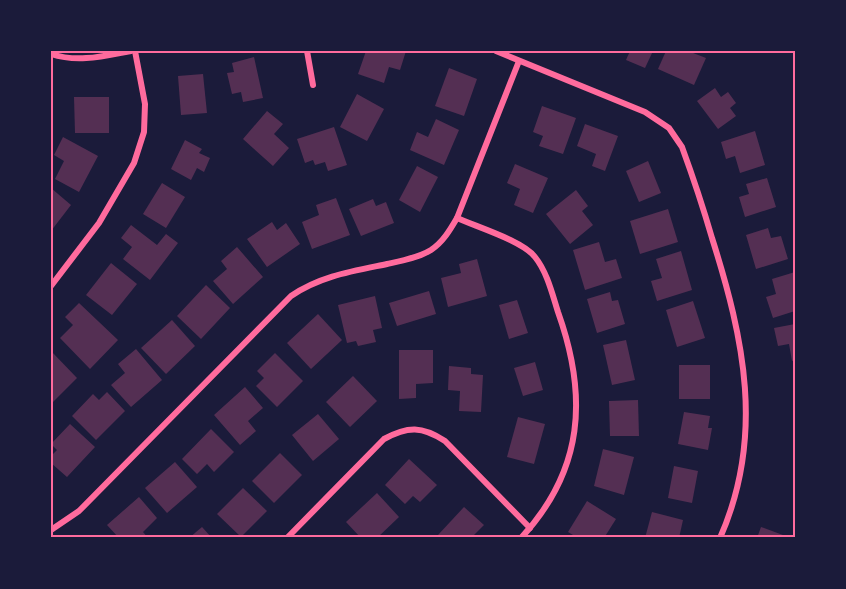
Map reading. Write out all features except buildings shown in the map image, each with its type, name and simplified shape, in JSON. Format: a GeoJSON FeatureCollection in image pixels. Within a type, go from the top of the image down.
{"type":"FeatureCollection","features":[{"type":"Feature","properties":{"kind":"street"},"geometry":{"type":"LineString","coordinates":[[51,54],[59,57],[92,59],[131,51]]}},
{"type":"Feature","properties":{"kind":"street"},"geometry":{"type":"LineString","coordinates":[[51,286],[99,223],[134,163],[144,132],[145,104],[135,51]]}},
{"type":"Feature","properties":{"kind":"street"},"geometry":{"type":"LineString","coordinates":[[307,51],[313,85]]}},
{"type":"Feature","properties":{"kind":"street"},"geometry":{"type":"LineString","coordinates":[[496,51],[645,112],[669,128],[682,147],[728,287],[743,354],[747,402],[745,444],[737,487],[720,538]]}},
{"type":"Feature","properties":{"kind":"street"},"geometry":{"type":"LineString","coordinates":[[51,530],[79,511],[291,296],[307,284],[409,259],[430,250],[447,235],[458,218],[519,61]]}},
{"type":"Feature","properties":{"kind":"street"},"geometry":{"type":"LineString","coordinates":[[458,218],[520,244],[534,255],[544,271],[572,355],[578,415],[568,464],[551,501],[521,538]]}},
{"type":"Feature","properties":{"kind":"street"},"geometry":{"type":"LineString","coordinates":[[287,538],[384,439],[397,432],[411,429],[432,432],[445,441],[530,528]]}}]}
